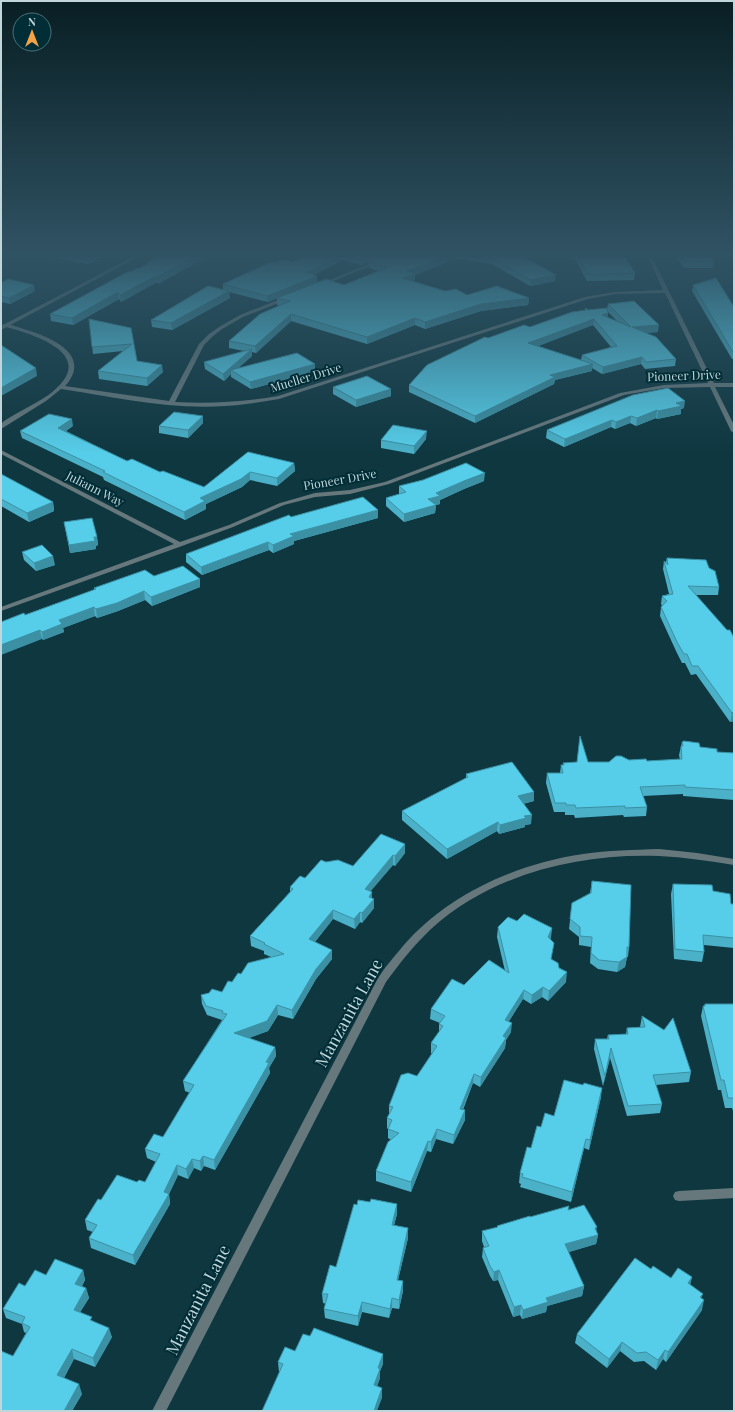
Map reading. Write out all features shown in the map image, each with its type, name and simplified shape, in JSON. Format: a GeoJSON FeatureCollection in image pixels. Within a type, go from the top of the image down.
{"type":"FeatureCollection","features":[{"type":"Feature","properties":{"kind":"street"},"geometry":{"type":"LineString","coordinates":[[171,403],[202,344],[210,336],[228,323]]}},
{"type":"Feature","properties":{"kind":"street","name":"Mueller Drive"},"geometry":{"type":"LineString","coordinates":[[61,387],[171,403],[223,406],[269,400],[509,323]]}},
{"type":"Feature","properties":{"kind":"street"},"geometry":{"type":"LineString","coordinates":[[682,323],[734,431]]}},
{"type":"Feature","properties":{"kind":"street"},"geometry":{"type":"LineString","coordinates":[[1,427],[52,395],[68,378],[71,370],[69,355],[51,340],[25,330],[3,327]]}},
{"type":"Feature","properties":{"kind":"street","name":"Pioneer Drive"},"geometry":{"type":"LineString","coordinates":[[1,609],[180,545],[282,504],[298,499],[350,492],[387,483],[622,394],[653,387],[734,385]]}},
{"type":"Feature","properties":{"kind":"street","name":"Juliann Way"},"geometry":{"type":"LineString","coordinates":[[1,452],[180,545]]}},
{"type":"Feature","properties":{"kind":"street","name":"Manzanita Lane"},"geometry":{"type":"LineString","coordinates":[[159,1411],[382,980],[402,953],[421,932],[443,913],[489,885],[515,874],[546,864],[616,853],[648,852],[683,854],[734,862]]}},
{"type":"Feature","properties":{"kind":"street"},"geometry":{"type":"LineString","coordinates":[[679,1196],[734,1193]]}},
{"type":"Feature","properties":{"kind":"building"},"geometry":{"type":"Polygon","coordinates":[[[89,323],[107,323],[131,328],[137,361],[162,365],[147,378],[98,371],[132,344],[92,347],[89,323]]]}},
{"type":"Feature","properties":{"kind":"building"},"geometry":{"type":"Polygon","coordinates":[[[250,323],[281,323],[255,346],[229,341],[250,323]]]}},
{"type":"Feature","properties":{"kind":"building"},"geometry":{"type":"Polygon","coordinates":[[[320,323],[403,323],[367,337],[320,323]]]}},
{"type":"Feature","properties":{"kind":"building"},"geometry":{"type":"Polygon","coordinates":[[[541,323],[583,323],[528,343],[593,364],[550,375],[555,377],[475,416],[409,385],[427,365],[485,337],[488,338],[524,325],[530,327],[541,323]]]}},
{"type":"Feature","properties":{"kind":"building"},"geometry":{"type":"Polygon","coordinates":[[[597,323],[621,323],[631,327],[627,323],[657,323],[659,325],[632,327],[656,337],[676,359],[646,362],[642,357],[603,367],[582,355],[617,346],[597,323]]]}},
{"type":"Feature","properties":{"kind":"building"},"geometry":{"type":"Polygon","coordinates":[[[716,323],[734,323],[733,352],[716,323]]]}},
{"type":"Feature","properties":{"kind":"building"},"geometry":{"type":"Polygon","coordinates":[[[1,345],[36,368],[1,388],[1,345]]]}},
{"type":"Feature","properties":{"kind":"building"},"geometry":{"type":"Polygon","coordinates":[[[252,349],[223,374],[204,362],[252,349]]]}},
{"type":"Feature","properties":{"kind":"building"},"geometry":{"type":"Polygon","coordinates":[[[297,353],[315,364],[250,382],[231,370],[297,353]]]}},
{"type":"Feature","properties":{"kind":"building"},"geometry":{"type":"Polygon","coordinates":[[[367,376],[391,389],[356,400],[333,387],[367,376]]]}},
{"type":"Feature","properties":{"kind":"building"},"geometry":{"type":"Polygon","coordinates":[[[668,388],[685,401],[676,403],[682,406],[657,410],[637,418],[631,416],[616,422],[612,420],[565,439],[547,430],[633,395],[668,388]]]}},
{"type":"Feature","properties":{"kind":"building"},"geometry":{"type":"Polygon","coordinates":[[[174,412],[203,416],[188,430],[159,426],[174,412]]]}},
{"type":"Feature","properties":{"kind":"building"},"geometry":{"type":"Polygon","coordinates":[[[49,414],[72,419],[58,428],[127,461],[132,459],[160,472],[163,471],[204,487],[248,452],[294,463],[277,478],[250,472],[241,479],[200,498],[205,501],[184,512],[103,472],[105,471],[20,431],[49,414]]]}},
{"type":"Feature","properties":{"kind":"building"},"geometry":{"type":"Polygon","coordinates":[[[393,425],[427,431],[414,446],[381,440],[393,425]]]}},
{"type":"Feature","properties":{"kind":"building"},"geometry":{"type":"Polygon","coordinates":[[[466,463],[485,473],[436,493],[440,496],[428,499],[436,505],[404,514],[386,498],[406,492],[399,486],[423,480],[466,463]]]}},
{"type":"Feature","properties":{"kind":"building"},"geometry":{"type":"Polygon","coordinates":[[[1,474],[53,502],[27,513],[1,499],[1,474]]]}},
{"type":"Feature","properties":{"kind":"building"},"geometry":{"type":"Polygon","coordinates":[[[363,497],[378,510],[290,534],[294,536],[273,545],[268,542],[201,567],[186,554],[289,515],[291,517],[363,497]]]}},
{"type":"Feature","properties":{"kind":"building"},"geometry":{"type":"Polygon","coordinates":[[[92,518],[97,537],[94,537],[95,541],[69,545],[64,522],[92,518]]]}},
{"type":"Feature","properties":{"kind":"building"},"geometry":{"type":"Polygon","coordinates":[[[42,545],[53,556],[34,563],[22,552],[42,545]]]}},
{"type":"Feature","properties":{"kind":"building"},"geometry":{"type":"Polygon","coordinates":[[[667,558],[706,560],[709,568],[715,571],[719,587],[688,586],[727,630],[730,630],[734,638],[734,712],[732,713],[698,666],[692,666],[687,654],[684,654],[677,642],[661,607],[667,601],[662,596],[673,594],[664,561],[668,565],[667,558]]]}},
{"type":"Feature","properties":{"kind":"building"},"geometry":{"type":"Polygon","coordinates":[[[183,566],[200,579],[151,597],[144,591],[117,603],[96,609],[94,607],[59,620],[62,624],[42,632],[40,630],[1,645],[1,622],[24,613],[25,615],[145,570],[154,576],[183,566]]]}},
{"type":"Feature","properties":{"kind":"building"},"geometry":{"type":"Polygon","coordinates":[[[580,736],[588,762],[609,762],[616,756],[621,756],[629,760],[646,759],[647,761],[682,759],[681,746],[683,746],[682,742],[684,741],[699,743],[700,747],[717,749],[717,752],[734,753],[734,790],[685,787],[685,785],[640,787],[647,807],[625,808],[625,806],[576,808],[575,805],[555,803],[547,773],[563,773],[561,765],[564,765],[563,763],[577,762],[580,736]]]}},
{"type":"Feature","properties":{"kind":"building"},"geometry":{"type":"Polygon","coordinates":[[[512,762],[534,792],[518,796],[532,815],[524,816],[526,818],[500,825],[498,822],[447,849],[402,811],[468,777],[466,774],[512,762]]]}},
{"type":"Feature","properties":{"kind":"building"},"geometry":{"type":"Polygon","coordinates":[[[381,834],[405,844],[395,856],[393,855],[365,889],[372,892],[369,897],[374,899],[362,913],[360,912],[354,919],[333,910],[309,939],[332,950],[316,969],[292,1010],[277,1005],[267,1021],[234,1033],[275,1047],[266,1062],[269,1063],[214,1160],[203,1156],[200,1161],[192,1159],[186,1169],[177,1165],[164,1192],[169,1194],[133,1255],[89,1238],[97,1225],[85,1220],[98,1199],[101,1200],[117,1175],[137,1182],[139,1180],[145,1182],[160,1154],[145,1149],[154,1134],[163,1137],[194,1085],[183,1081],[227,1014],[222,1013],[223,1011],[206,1006],[201,995],[209,993],[212,989],[222,992],[228,981],[232,982],[238,973],[241,974],[248,963],[284,954],[250,936],[293,889],[290,887],[300,876],[305,878],[321,860],[326,862],[338,860],[353,866],[381,834]]]}},
{"type":"Feature","properties":{"kind":"building"},"geometry":{"type":"Polygon","coordinates":[[[592,881],[631,885],[629,947],[627,947],[627,957],[619,962],[599,960],[591,953],[592,937],[580,936],[580,927],[570,919],[572,903],[591,893],[592,881]]]}},
{"type":"Feature","properties":{"kind":"building"},"geometry":{"type":"Polygon","coordinates":[[[673,884],[712,885],[713,891],[730,894],[731,904],[734,904],[734,938],[703,935],[704,952],[675,949],[673,884]]]}},
{"type":"Feature","properties":{"kind":"building"},"geometry":{"type":"Polygon","coordinates":[[[524,914],[552,928],[548,937],[554,943],[551,959],[558,963],[559,968],[567,972],[549,991],[543,987],[532,995],[524,990],[505,1020],[512,1023],[503,1036],[506,1038],[481,1077],[474,1074],[460,1109],[465,1110],[454,1135],[437,1129],[431,1142],[428,1141],[411,1182],[376,1171],[388,1142],[399,1133],[388,1129],[392,1120],[387,1118],[393,1107],[389,1106],[401,1075],[408,1073],[417,1076],[437,1046],[431,1043],[443,1026],[439,1024],[445,1016],[431,1009],[452,979],[464,985],[489,960],[509,973],[498,927],[508,917],[517,921],[524,914]]]}},
{"type":"Feature","properties":{"kind":"building"},"geometry":{"type":"Polygon","coordinates":[[[705,1004],[734,1004],[734,1098],[728,1098],[724,1080],[721,1080],[703,1006],[705,1006],[705,1004]]]}},
{"type":"Feature","properties":{"kind":"building"},"geometry":{"type":"Polygon","coordinates":[[[642,1016],[664,1030],[673,1018],[691,1072],[653,1075],[662,1104],[628,1106],[611,1048],[605,1076],[595,1039],[609,1039],[608,1035],[628,1034],[627,1028],[645,1027],[642,1016]]]}},
{"type":"Feature","properties":{"kind":"building"},"geometry":{"type":"Polygon","coordinates":[[[564,1080],[602,1088],[590,1140],[586,1139],[572,1192],[522,1177],[523,1174],[520,1173],[527,1147],[531,1148],[537,1126],[541,1127],[545,1113],[554,1116],[564,1080]]]}},
{"type":"Feature","properties":{"kind":"building"},"geometry":{"type":"Polygon","coordinates":[[[371,1199],[397,1204],[392,1225],[408,1228],[397,1280],[403,1281],[399,1300],[392,1298],[390,1309],[362,1302],[358,1316],[324,1309],[328,1294],[322,1294],[330,1265],[336,1267],[354,1204],[357,1205],[358,1200],[370,1202],[371,1199]]]}},
{"type":"Feature","properties":{"kind":"building"},"geometry":{"type":"Polygon","coordinates":[[[584,1205],[597,1227],[595,1228],[598,1235],[565,1244],[584,1286],[546,1298],[548,1302],[523,1310],[521,1305],[514,1307],[499,1270],[494,1272],[490,1266],[483,1248],[489,1246],[482,1231],[569,1206],[568,1210],[584,1205]]]}},
{"type":"Feature","properties":{"kind":"building"},"geometry":{"type":"Polygon","coordinates":[[[635,1258],[651,1269],[653,1266],[671,1278],[678,1268],[692,1277],[688,1283],[703,1294],[700,1297],[704,1300],[668,1352],[665,1350],[658,1360],[646,1352],[637,1353],[622,1342],[609,1359],[577,1334],[635,1258]]]}},
{"type":"Feature","properties":{"kind":"building"},"geometry":{"type":"Polygon","coordinates":[[[55,1259],[83,1270],[75,1284],[86,1288],[74,1310],[92,1317],[90,1320],[109,1328],[93,1358],[72,1349],[57,1375],[79,1384],[64,1411],[1,1411],[1,1351],[13,1356],[30,1327],[22,1323],[25,1317],[3,1309],[19,1283],[25,1286],[35,1270],[46,1275],[55,1259]]]}},
{"type":"Feature","properties":{"kind":"building"},"geometry":{"type":"Polygon","coordinates":[[[314,1328],[383,1354],[378,1368],[380,1369],[374,1385],[382,1388],[374,1411],[262,1411],[283,1364],[278,1362],[285,1347],[295,1351],[303,1334],[310,1336],[314,1328]]]}}]}
